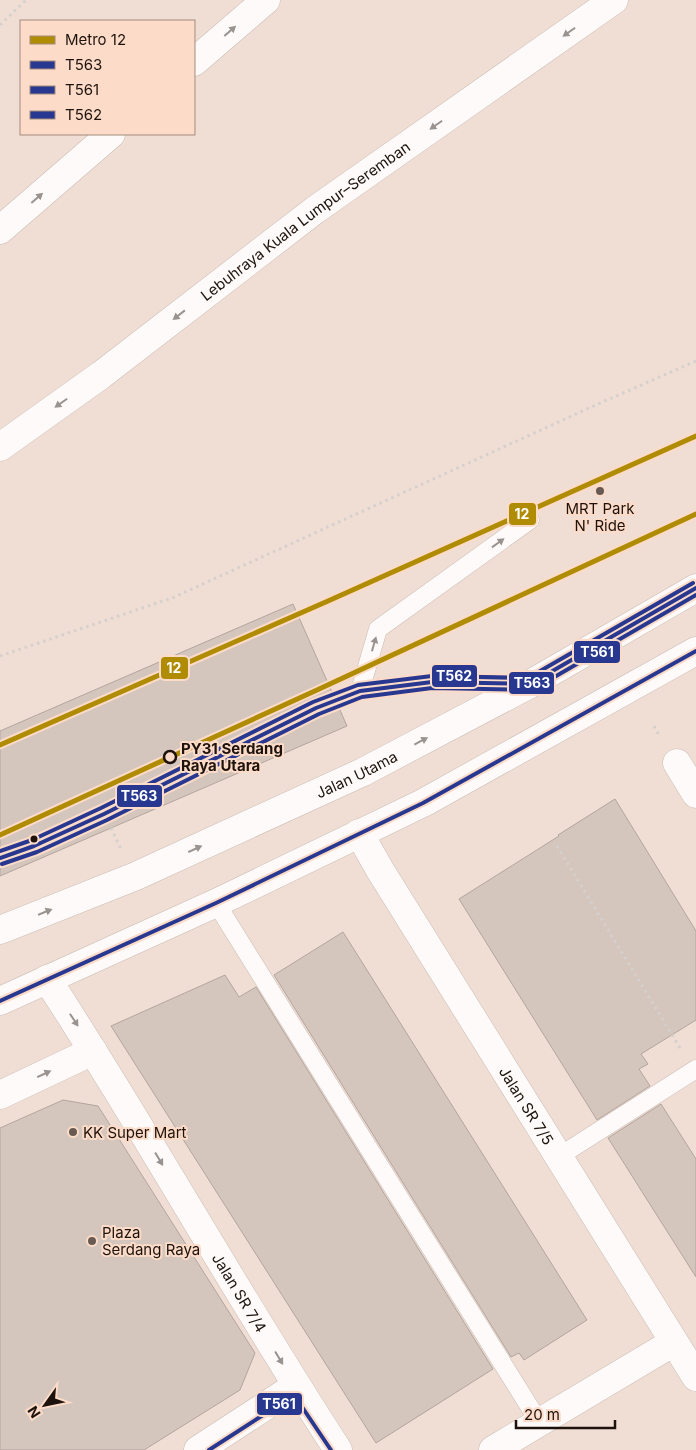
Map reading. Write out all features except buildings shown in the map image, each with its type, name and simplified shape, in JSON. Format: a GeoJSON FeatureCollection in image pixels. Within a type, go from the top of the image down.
{"type":"FeatureCollection","features":[{"type":"Feature","properties":{"kind":"main road"},"geometry":{"type":"LineString","coordinates":[[195,61],[266,0]]}},
{"type":"Feature","properties":{"kind":"main road","name":"Lebuhraya Kuala Lumpur–Seremban"},"geometry":{"type":"LineString","coordinates":[[0,446],[101,375],[315,210],[614,0]]}},
{"type":"Feature","properties":{"kind":"main road"},"geometry":{"type":"LineString","coordinates":[[0,230],[110,135]]}},
{"type":"Feature","properties":{"kind":"main road","name":"Jalan Utama"},"geometry":{"type":"LineString","coordinates":[[0,930],[136,876],[363,772],[530,684],[696,588]]}},
{"type":"Feature","properties":{"kind":"main road"},"geometry":{"type":"LineString","coordinates":[[0,1001],[216,903],[423,803],[696,651]]}},
{"type":"Feature","properties":{"kind":"main road"},"geometry":{"type":"LineString","coordinates":[[676,763],[696,794]]}},
{"type":"Feature","properties":{"kind":"main road","name":"Jalan SR 7/5"},"geometry":{"type":"LineString","coordinates":[[359,833],[380,870],[696,1377]]}},
{"type":"Feature","properties":{"kind":"main road","name":"Jalan SR 7/4"},"geometry":{"type":"LineString","coordinates":[[47,980],[93,1051],[296,1386],[338,1450]]}},
{"type":"Feature","properties":{"kind":"main road"},"geometry":{"type":"LineString","coordinates":[[0,1095],[93,1051]]}},
{"type":"Feature","properties":{"kind":"main road"},"geometry":{"type":"LineString","coordinates":[[493,1450],[674,1342]]}},
{"type":"Feature","properties":{"kind":"main road"},"geometry":{"type":"LineString","coordinates":[[198,1450],[296,1386]]}},
{"type":"Feature","properties":{"kind":"lane"},"geometry":{"type":"LineString","coordinates":[[530,520],[378,629],[360,691],[432,682],[530,684]]}},
{"type":"Feature","properties":{"kind":"lane"},"geometry":{"type":"LineString","coordinates":[[216,903],[539,1422]]}},
{"type":"Feature","properties":{"kind":"lane"},"geometry":{"type":"LineString","coordinates":[[558,1157],[695,1070]]}},
{"type":"Feature","properties":{"kind":"path"},"geometry":{"type":"LineString","coordinates":[[0,25],[26,0]]}},
{"type":"Feature","properties":{"kind":"path"},"geometry":{"type":"LineString","coordinates":[[0,656],[172,598],[696,361]]}},
{"type":"Feature","properties":{"kind":"path"},"geometry":{"type":"LineString","coordinates":[[111,828],[122,853]]}},
{"type":"Feature","properties":{"kind":"path"},"geometry":{"type":"LineString","coordinates":[[558,846],[695,1070]]}},
{"type":"Feature","properties":{"kind":"metro line","name":"12"},"geometry":{"type":"LineString","coordinates":[[0,745],[696,436]]}},
{"type":"Feature","properties":{"kind":"metro line","name":"12"},"geometry":{"type":"LineString","coordinates":[[0,835],[696,514]]}},
{"type":"Feature","properties":{"kind":"transit line","name":"T562"},"geometry":{"type":"LineString","coordinates":[[0,851],[32,840],[101,808],[313,702],[358,685],[432,676],[528,678],[693,583]]}},
{"type":"Feature","properties":{"kind":"transit line","name":"T563"},"geometry":{"type":"LineString","coordinates":[[0,858],[34,846],[104,814],[316,708],[360,691],[432,682],[530,684],[696,588]]}},
{"type":"Feature","properties":{"kind":"transit line","name":"T561"},"geometry":{"type":"LineString","coordinates":[[2,864],[37,852],[107,820],[319,714],[362,697],[432,688],[532,690],[696,595]]}},
{"type":"Feature","properties":{"kind":"transit line","name":"T563"},"geometry":{"type":"LineString","coordinates":[[0,1001],[216,903],[423,803],[696,651]]}},
{"type":"Feature","properties":{"kind":"transit line","name":"T561"},"geometry":{"type":"LineString","coordinates":[[209,1450],[294,1395],[331,1450]]}},
{"type":"Feature","properties":{"kind":"place","name":"MRT Park N' Ride"},"geometry":{"type":"Point","coordinates":[600,491]}},
{"type":"Feature","properties":{"kind":"place","name":"PY31 Serdang Raya Utara"},"geometry":{"type":"Point","coordinates":[170,757]}},
{"type":"Feature","properties":{"kind":"place","name":"KK Super Mart"},"geometry":{"type":"Point","coordinates":[73,1132]}},
{"type":"Feature","properties":{"kind":"place","name":"Plaza Serdang Raya"},"geometry":{"type":"Point","coordinates":[92,1241]}}]}
